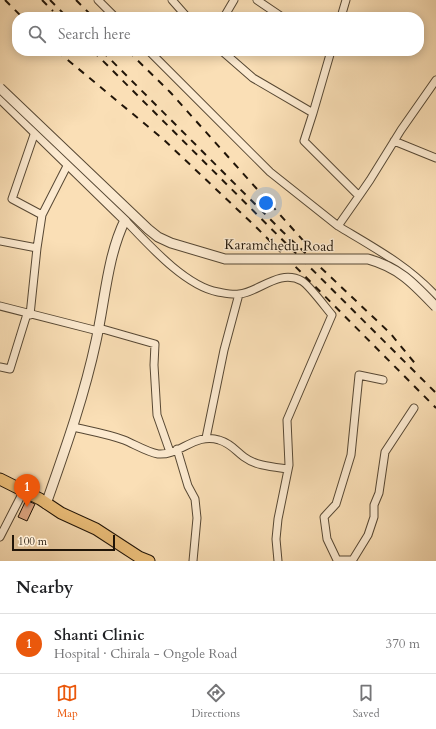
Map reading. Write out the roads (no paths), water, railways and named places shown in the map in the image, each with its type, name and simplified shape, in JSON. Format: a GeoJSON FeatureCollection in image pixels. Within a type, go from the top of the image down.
{"type":"FeatureCollection","features":[{"type":"Feature","properties":{"kind":"main road"},"geometry":{"type":"LineString","coordinates":[[0,479],[96,529],[139,557],[149,561]]}},
{"type":"Feature","properties":{"kind":"main road"},"geometry":{"type":"LineString","coordinates":[[0,486],[38,504],[46,504]]}},
{"type":"Feature","properties":{"kind":"street"},"geometry":{"type":"LineString","coordinates":[[98,0],[110,12]]}},
{"type":"Feature","properties":{"kind":"street"},"geometry":{"type":"LineString","coordinates":[[172,0],[183,12]]}},
{"type":"Feature","properties":{"kind":"street"},"geometry":{"type":"LineString","coordinates":[[227,12],[234,0]]}},
{"type":"Feature","properties":{"kind":"street"},"geometry":{"type":"LineString","coordinates":[[257,0],[275,12]]}},
{"type":"Feature","properties":{"kind":"street"},"geometry":{"type":"LineString","coordinates":[[342,12],[346,0]]}},
{"type":"Feature","properties":{"kind":"street"},"geometry":{"type":"LineString","coordinates":[[154,56],[270,172],[338,226],[397,262],[418,277],[436,296]]}},
{"type":"Feature","properties":{"kind":"street"},"geometry":{"type":"LineString","coordinates":[[228,56],[253,78],[313,114]]}},
{"type":"Feature","properties":{"kind":"street"},"geometry":{"type":"LineString","coordinates":[[330,56],[304,141],[359,196]]}},
{"type":"Feature","properties":{"kind":"street"},"geometry":{"type":"LineString","coordinates":[[338,226],[436,80]]}},
{"type":"Feature","properties":{"kind":"street","name":"Karamchedu Road"},"geometry":{"type":"LineString","coordinates":[[0,88],[148,229],[171,244],[225,259],[368,259],[386,264],[402,274],[436,307]]}},
{"type":"Feature","properties":{"kind":"street"},"geometry":{"type":"LineString","coordinates":[[0,98],[186,278],[199,286],[217,292],[239,294],[276,279],[293,278],[303,281],[332,315],[287,420],[288,469],[278,519],[276,539],[278,561]]}},
{"type":"Feature","properties":{"kind":"street"},"geometry":{"type":"LineString","coordinates":[[35,132],[12,199],[42,215]]}},
{"type":"Feature","properties":{"kind":"street"},"geometry":{"type":"LineString","coordinates":[[394,141],[436,158]]}},
{"type":"Feature","properties":{"kind":"street"},"geometry":{"type":"LineString","coordinates":[[0,367],[10,369],[28,314],[42,215],[68,164]]}},
{"type":"Feature","properties":{"kind":"street"},"geometry":{"type":"LineString","coordinates":[[46,504],[73,428],[98,330],[116,238],[125,220]]}},
{"type":"Feature","properties":{"kind":"street"},"geometry":{"type":"LineString","coordinates":[[0,241],[37,248]]}},
{"type":"Feature","properties":{"kind":"street"},"geometry":{"type":"LineString","coordinates":[[206,438],[224,350],[239,294]]}},
{"type":"Feature","properties":{"kind":"street"},"geometry":{"type":"LineString","coordinates":[[0,306],[156,344],[154,365],[157,415],[195,499],[197,518],[193,561]]}},
{"type":"Feature","properties":{"kind":"street"},"geometry":{"type":"LineString","coordinates":[[383,380],[359,376],[352,455],[336,504],[324,517],[326,539],[336,560],[352,560],[368,535],[374,517],[374,505],[379,493],[385,452],[414,408]]}},
{"type":"Feature","properties":{"kind":"street"},"geometry":{"type":"LineString","coordinates":[[73,428],[122,439],[157,454],[174,450],[206,438],[218,439],[233,446],[244,457],[252,462],[270,467],[288,469]]}},
{"type":"Feature","properties":{"kind":"street"},"geometry":{"type":"LineString","coordinates":[[0,537],[21,496]]}},
{"type":"Feature","properties":{"kind":"railway"},"geometry":{"type":"LineString","coordinates":[[5,0],[17,12]]}},
{"type":"Feature","properties":{"kind":"railway"},"geometry":{"type":"LineString","coordinates":[[42,0],[53,11]]}},
{"type":"Feature","properties":{"kind":"railway"},"geometry":{"type":"LineString","coordinates":[[50,0],[62,12]]}},
{"type":"Feature","properties":{"kind":"railway"},"geometry":{"type":"LineString","coordinates":[[76,0],[88,12]]}},
{"type":"Feature","properties":{"kind":"railway"},"geometry":{"type":"LineString","coordinates":[[63,56],[163,139],[257,228],[436,408]]}},
{"type":"Feature","properties":{"kind":"railway"},"geometry":{"type":"LineString","coordinates":[[98,56],[436,393]]}},
{"type":"Feature","properties":{"kind":"railway"},"geometry":{"type":"LineString","coordinates":[[107,56],[283,232],[390,333],[418,367]]}},
{"type":"Feature","properties":{"kind":"railway"},"geometry":{"type":"LineString","coordinates":[[133,56],[170,92],[326,266]]}},
{"type":"Feature","properties":{"kind":"place","name":"Shanti Clinic"},"geometry":{"type":"Point","coordinates":[27,507]}}]}
